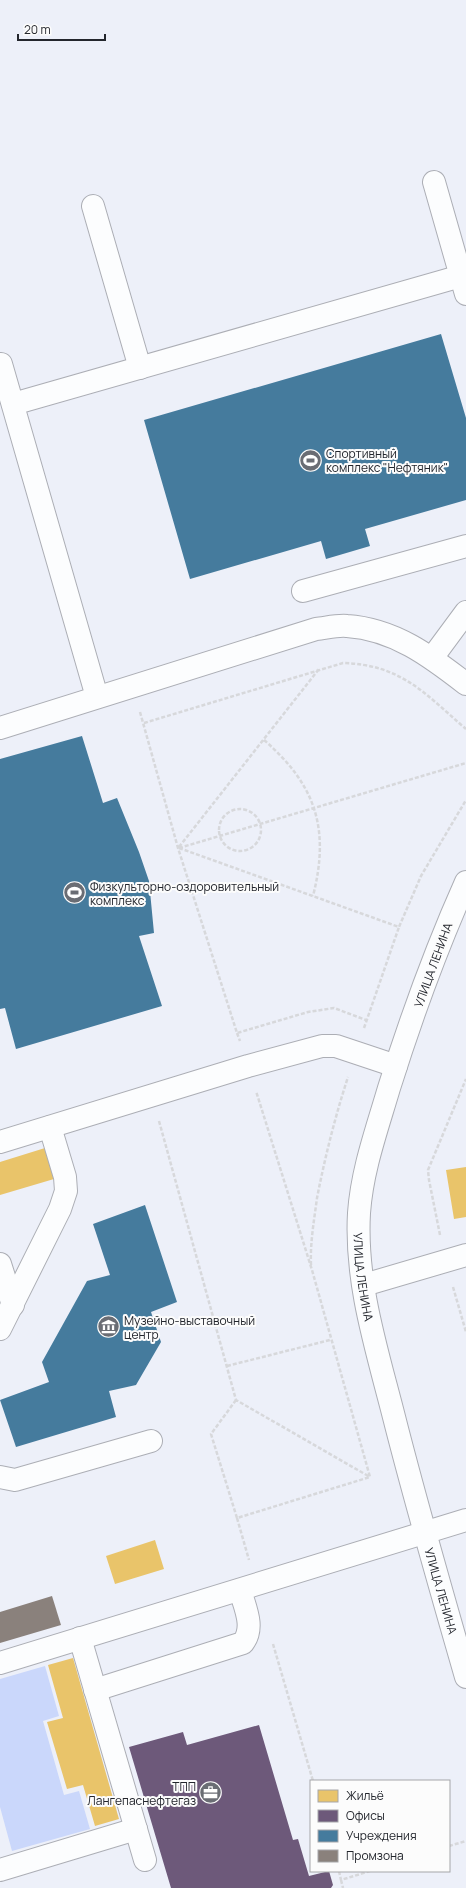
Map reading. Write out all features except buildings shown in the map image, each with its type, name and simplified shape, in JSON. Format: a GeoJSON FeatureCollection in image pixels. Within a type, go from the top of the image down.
{"type":"FeatureCollection","features":[{"type":"Feature","properties":{"kind":"street"},"geometry":{"type":"LineString","coordinates":[[13,404],[140,368],[463,285],[434,182]]}},
{"type":"Feature","properties":{"kind":"street"},"geometry":{"type":"LineString","coordinates":[[93,206],[140,368]]}},
{"type":"Feature","properties":{"kind":"street"},"geometry":{"type":"LineString","coordinates":[[1,364],[97,698]]}},
{"type":"Feature","properties":{"kind":"street"},"geometry":{"type":"LineString","coordinates":[[304,591],[466,546]]}},
{"type":"Feature","properties":{"kind":"street"},"geometry":{"type":"LineString","coordinates":[[432,658],[466,612]]}},
{"type":"Feature","properties":{"kind":"street"},"geometry":{"type":"LineString","coordinates":[[0,728],[316,629],[346,626],[379,631],[408,643],[432,658],[466,684]]}},
{"type":"Feature","properties":{"kind":"street","name":"УЛИЦА ЛЕНИНА"},"geometry":{"type":"LineString","coordinates":[[466,882],[434,960],[396,1066],[376,1130],[364,1178],[359,1212],[359,1246],[369,1320],[424,1534],[466,1677]]}},
{"type":"Feature","properties":{"kind":"street"},"geometry":{"type":"LineString","coordinates":[[0,1142],[248,1066],[322,1046],[336,1046],[396,1066]]}},
{"type":"Feature","properties":{"kind":"street"},"geometry":{"type":"LineString","coordinates":[[0,1330],[60,1209],[66,1191],[65,1177],[50,1127]]}},
{"type":"Feature","properties":{"kind":"street"},"geometry":{"type":"LineString","coordinates":[[364,1285],[456,1258]]}},
{"type":"Feature","properties":{"kind":"street"},"geometry":{"type":"LineString","coordinates":[[0,1264],[13,1305]]}},
{"type":"Feature","properties":{"kind":"street"},"geometry":{"type":"LineString","coordinates":[[0,1477],[15,1480],[150,1440]]}},
{"type":"Feature","properties":{"kind":"street"},"geometry":{"type":"LineString","coordinates":[[0,1663],[466,1520]]}},
{"type":"Feature","properties":{"kind":"street"},"geometry":{"type":"LineString","coordinates":[[95,1690],[243,1643],[248,1636],[250,1625],[248,1587]]}},
{"type":"Feature","properties":{"kind":"street"},"geometry":{"type":"LineString","coordinates":[[80,1638],[145,1860]]}},
{"type":"Feature","properties":{"kind":"street"},"geometry":{"type":"LineString","coordinates":[[0,1870],[136,1829]]}},
{"type":"Feature","properties":{"kind":"path"},"geometry":{"type":"LineString","coordinates":[[144,723],[342,663],[363,664],[397,674],[419,689],[466,730]]}},
{"type":"Feature","properties":{"kind":"path"},"geometry":{"type":"LineString","coordinates":[[178,848],[320,669]]}},
{"type":"Feature","properties":{"kind":"path"},"geometry":{"type":"LineString","coordinates":[[132,687],[144,723],[178,848],[312,1270],[330,1340],[370,1477]]}},
{"type":"Feature","properties":{"kind":"path"},"geometry":{"type":"LineString","coordinates":[[264,740],[283,756],[298,776],[310,798],[318,822],[321,847],[319,872],[313,896]]}},
{"type":"Feature","properties":{"kind":"path"},"geometry":{"type":"LineString","coordinates":[[178,848],[466,763]]}},
{"type":"Feature","properties":{"kind":"path"},"geometry":{"type":"LineString","coordinates":[[312,1270],[310,1248],[321,1176],[330,1134],[366,1020],[399,928],[421,876],[466,800]]}},
{"type":"Feature","properties":{"kind":"path"},"geometry":{"type":"LineString","coordinates":[[234,810],[244,810],[254,815],[260,824],[260,835],[256,844],[246,850],[235,851],[225,845],[219,836],[222,820],[234,810]]}},
{"type":"Feature","properties":{"kind":"path"},"geometry":{"type":"LineString","coordinates":[[178,848],[399,928]]}},
{"type":"Feature","properties":{"kind":"path"},"geometry":{"type":"LineString","coordinates":[[237,1033],[308,1012],[334,1008],[366,1020]]}},
{"type":"Feature","properties":{"kind":"path"},"geometry":{"type":"LineString","coordinates":[[466,1080],[428,1170],[429,1180],[456,1258],[466,1332]]}},
{"type":"Feature","properties":{"kind":"path"},"geometry":{"type":"LineString","coordinates":[[152,1096],[236,1400],[370,1477]]}},
{"type":"Feature","properties":{"kind":"path"},"geometry":{"type":"LineString","coordinates":[[227,1366],[330,1340]]}},
{"type":"Feature","properties":{"kind":"path"},"geometry":{"type":"LineString","coordinates":[[236,1400],[211,1434],[237,1518],[248,1587]]}},
{"type":"Feature","properties":{"kind":"path"},"geometry":{"type":"LineString","coordinates":[[237,1518],[370,1477]]}},
{"type":"Feature","properties":{"kind":"path"},"geometry":{"type":"LineString","coordinates":[[271,1638],[313,1780]]}},
{"type":"Feature","properties":{"kind":"path"},"geometry":{"type":"LineString","coordinates":[[450,1846],[466,1841]]}},
{"type":"Feature","properties":{"kind":"path"},"geometry":{"type":"LineString","coordinates":[[339,1872],[343,1888]]}},
{"type":"Feature","properties":{"kind":"path"},"geometry":{"type":"LineString","coordinates":[[341,1880],[367,1872]]}},
{"type":"Feature","properties":{"kind":"shaded area"},"geometry":{"type":"Polygon","coordinates":[[[45,1666],[59,1716],[43,1721],[64,1795],[79,1791],[90,1829],[12,1851],[0,1807],[0,1679],[45,1666]]]}},
{"type":"Feature","properties":{"kind":"place","name":"Спортивный комплекс \"Нефтяник\""},"geometry":{"type":"Point","coordinates":[311,460]}},
{"type":"Feature","properties":{"kind":"place","name":"Физкульторно-оздоровительный комплекс"},"geometry":{"type":"Point","coordinates":[75,893]}},
{"type":"Feature","properties":{"kind":"place","name":"Музейно-выставочный центр"},"geometry":{"type":"Point","coordinates":[108,1327]}},
{"type":"Feature","properties":{"kind":"place","name":"ТПП Лангепаснефтегаз"},"geometry":{"type":"Point","coordinates":[211,1793]}}]}
